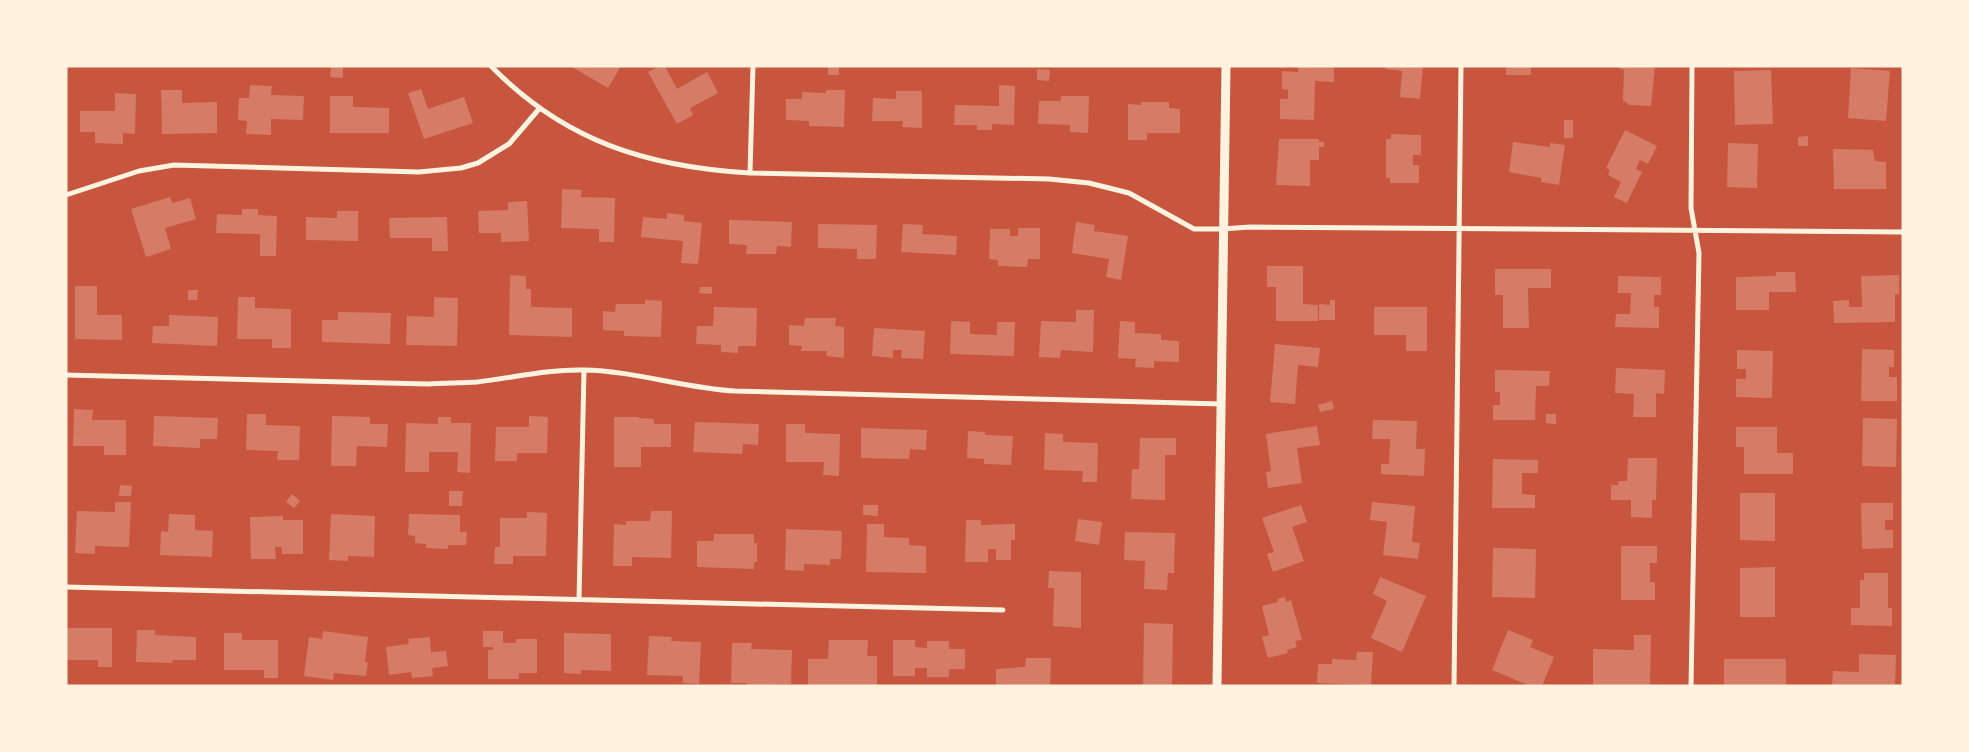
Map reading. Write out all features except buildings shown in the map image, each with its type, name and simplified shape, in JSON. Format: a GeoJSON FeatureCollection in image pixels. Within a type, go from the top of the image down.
{"type":"FeatureCollection","features":[{"type":"Feature","properties":{"kind":"street"},"geometry":{"type":"LineString","coordinates":[[490,66],[509,85],[539,109],[587,135],[642,157],[703,170],[750,173],[1071,180],[1129,193],[1194,229],[1250,227],[1903,232]]}},
{"type":"Feature","properties":{"kind":"street"},"geometry":{"type":"LineString","coordinates":[[750,173],[752,66]]}},
{"type":"Feature","properties":{"kind":"street"},"geometry":{"type":"LineString","coordinates":[[1217,686],[1222,229],[1226,66]]}},
{"type":"Feature","properties":{"kind":"street"},"geometry":{"type":"LineString","coordinates":[[1454,686],[1461,66]]}},
{"type":"Feature","properties":{"kind":"street"},"geometry":{"type":"LineString","coordinates":[[1692,66],[1691,208],[1699,253],[1692,686]]}},
{"type":"Feature","properties":{"kind":"street"},"geometry":{"type":"LineString","coordinates":[[66,195],[139,171],[174,166],[418,172],[460,168],[478,163],[509,144],[539,109]]}},
{"type":"Feature","properties":{"kind":"street"},"geometry":{"type":"LineString","coordinates":[[66,375],[428,384],[477,382],[542,372],[584,370],[629,375],[709,389],[735,391],[1221,404]]}},
{"type":"Feature","properties":{"kind":"street"},"geometry":{"type":"LineString","coordinates":[[579,600],[584,370]]}},
{"type":"Feature","properties":{"kind":"street"},"geometry":{"type":"LineString","coordinates":[[66,587],[1003,610]]}}]}
